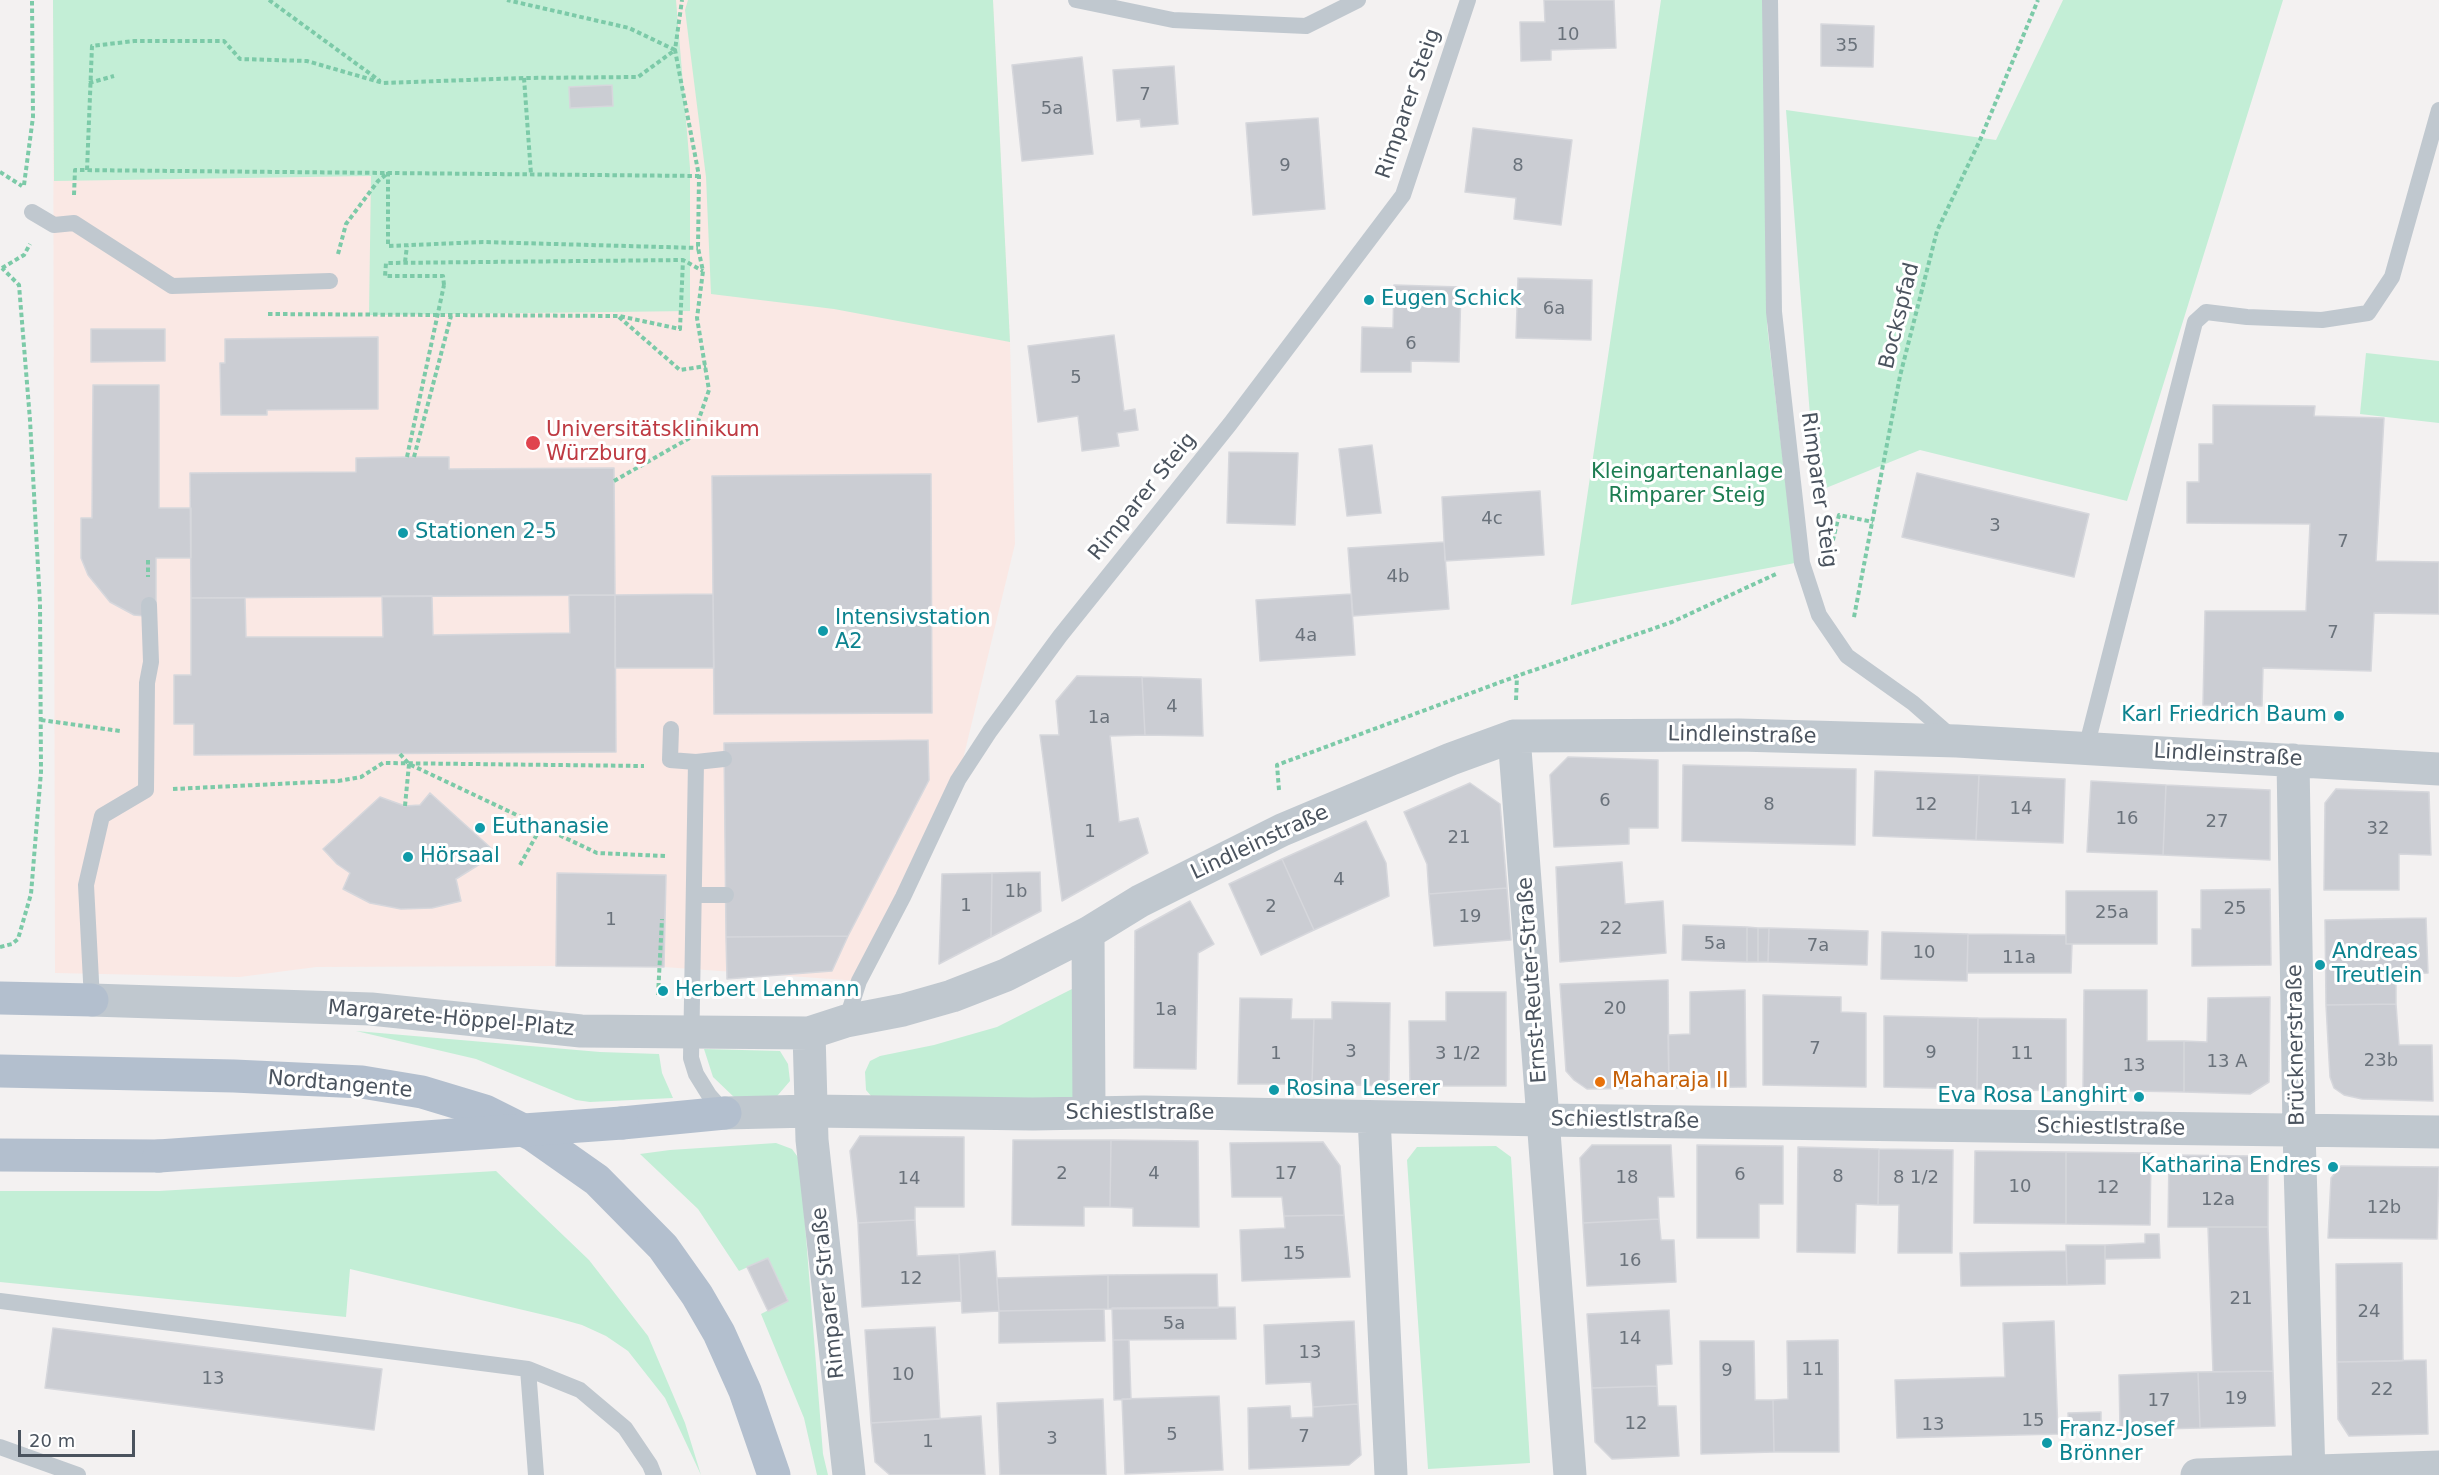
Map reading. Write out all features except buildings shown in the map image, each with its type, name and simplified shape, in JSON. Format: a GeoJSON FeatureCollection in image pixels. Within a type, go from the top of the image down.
{"type":"FeatureCollection","features":[{"type":"Feature","properties":{"kind":"main road"},"geometry":{"type":"LineString","coordinates":[[0,998],[92,1000]]}},
{"type":"Feature","properties":{"kind":"main road","name":"Nordtangente"},"geometry":{"type":"LineString","coordinates":[[0,1071],[234,1076],[362,1082],[433,1095],[485,1111],[533,1135],[597,1180],[663,1247],[697,1295],[720,1333],[745,1391],[774,1475]]}},
{"type":"Feature","properties":{"kind":"main road"},"geometry":{"type":"LineString","coordinates":[[0,1155],[159,1156],[622,1123],[724,1113]]}},
{"type":"Feature","properties":{"kind":"street","name":"Lindleinstraße"},"geometry":{"type":"LineString","coordinates":[[809,1033],[952,996],[1006,975],[1088,933],[1140,901],[1282,830],[1451,759],[1514,736],[1739,735],[1957,741],[2439,769]]}},
{"type":"Feature","properties":{"kind":"street","name":"Ernst-Reuter-Straße"},"geometry":{"type":"LineString","coordinates":[[1514,736],[1569,1475]]}},
{"type":"Feature","properties":{"kind":"street","name":"Brücknerstraße"},"geometry":{"type":"LineString","coordinates":[[2293,760],[2299,1131],[2309,1473]]}},
{"type":"Feature","properties":{"kind":"street"},"geometry":{"type":"LineString","coordinates":[[1088,933],[1089,1112]]}},
{"type":"Feature","properties":{"kind":"street","name":"Margarete-Höppel-Platz"},"geometry":{"type":"LineString","coordinates":[[92,1000],[371,1009],[581,1031],[809,1033]]}},
{"type":"Feature","properties":{"kind":"street","name":"Rimparer Straße"},"geometry":{"type":"LineString","coordinates":[[809,1033],[813,1152],[849,1475]]}},
{"type":"Feature","properties":{"kind":"street","name":"Schiestlstraße"},"geometry":{"type":"LineString","coordinates":[[812,1111],[1089,1112],[2439,1132]]}},
{"type":"Feature","properties":{"kind":"street"},"geometry":{"type":"LineString","coordinates":[[724,1113],[812,1111]]}},
{"type":"Feature","properties":{"kind":"street"},"geometry":{"type":"LineString","coordinates":[[1374,1118],[1390,1475]]}},
{"type":"Feature","properties":{"kind":"street"},"geometry":{"type":"LineString","coordinates":[[2197,1475],[2439,1467]]}},
{"type":"Feature","properties":{"kind":"lane"},"geometry":{"type":"LineString","coordinates":[[1076,0],[1173,20],[1306,26],[1358,0]]}},
{"type":"Feature","properties":{"kind":"lane","name":"Rimparer Steig"},"geometry":{"type":"LineString","coordinates":[[846,1022],[859,981],[903,897],[958,780],[990,731],[1060,636],[1230,424],[1403,195],[1468,0]]}},
{"type":"Feature","properties":{"kind":"lane","name":"Rimparer Steig"},"geometry":{"type":"LineString","coordinates":[[1770,0],[1774,312],[1802,562],[1819,615],[1847,656],[1913,703],[1957,741]]}},
{"type":"Feature","properties":{"kind":"lane"},"geometry":{"type":"LineString","coordinates":[[2086,748],[2195,322],[2206,312],[2247,317],[2322,320],[2368,313],[2392,277],[2439,110]]}},
{"type":"Feature","properties":{"kind":"lane"},"geometry":{"type":"LineString","coordinates":[[32,212],[54,225],[74,223],[172,286],[330,281]]}},
{"type":"Feature","properties":{"kind":"lane"},"geometry":{"type":"LineString","coordinates":[[92,1000],[86,885],[102,816],[146,790],[147,683],[151,662],[148,605]]}},
{"type":"Feature","properties":{"kind":"lane"},"geometry":{"type":"LineString","coordinates":[[671,729],[670,760],[696,762],[724,759]]}},
{"type":"Feature","properties":{"kind":"lane"},"geometry":{"type":"LineString","coordinates":[[696,762],[690,1058],[696,1074],[724,1113]]}},
{"type":"Feature","properties":{"kind":"lane"},"geometry":{"type":"LineString","coordinates":[[694,896],[726,896]]}},
{"type":"Feature","properties":{"kind":"lane"},"geometry":{"type":"LineString","coordinates":[[0,1301],[528,1369],[580,1390],[625,1428],[650,1465],[654,1475]]}},
{"type":"Feature","properties":{"kind":"lane"},"geometry":{"type":"LineString","coordinates":[[528,1369],[536,1475]]}},
{"type":"Feature","properties":{"kind":"lane"},"geometry":{"type":"LineString","coordinates":[[0,1447],[78,1475]]}},
{"type":"Feature","properties":{"kind":"path"},"geometry":{"type":"LineString","coordinates":[[24,187],[33,117],[32,0]]}},
{"type":"Feature","properties":{"kind":"path"},"geometry":{"type":"LineString","coordinates":[[269,0],[383,83]]}},
{"type":"Feature","properties":{"kind":"path"},"geometry":{"type":"LineString","coordinates":[[507,0],[629,28],[675,50]]}},
{"type":"Feature","properties":{"kind":"path"},"geometry":{"type":"LineString","coordinates":[[614,481],[693,436],[709,390],[697,318],[703,271],[698,248],[699,176],[675,50],[682,0]]}},
{"type":"Feature","properties":{"kind":"path","name":"Bockspfad"},"geometry":{"type":"LineString","coordinates":[[1847,656],[1900,376],[1937,231],[1980,140],[2038,0]]}},
{"type":"Feature","properties":{"kind":"path"},"geometry":{"type":"LineString","coordinates":[[87,170],[92,46],[134,41],[224,41],[240,59],[307,61],[383,83],[638,77],[675,50]]}},
{"type":"Feature","properties":{"kind":"path"},"geometry":{"type":"LineString","coordinates":[[89,83],[114,76]]}},
{"type":"Feature","properties":{"kind":"path"},"geometry":{"type":"LineString","coordinates":[[524,78],[531,174]]}},
{"type":"Feature","properties":{"kind":"path"},"geometry":{"type":"LineString","coordinates":[[75,170],[699,176]]}},
{"type":"Feature","properties":{"kind":"path"},"geometry":{"type":"LineString","coordinates":[[388,172],[388,246],[483,243],[698,248]]}},
{"type":"Feature","properties":{"kind":"path"},"geometry":{"type":"LineString","coordinates":[[330,281],[346,224],[378,181],[388,172]]}},
{"type":"Feature","properties":{"kind":"path"},"geometry":{"type":"LineString","coordinates":[[405,262],[407,246]]}},
{"type":"Feature","properties":{"kind":"path"},"geometry":{"type":"LineString","coordinates":[[407,457],[444,285],[444,276],[385,276],[386,263],[683,260],[703,271]]}},
{"type":"Feature","properties":{"kind":"path"},"geometry":{"type":"LineString","coordinates":[[265,314],[619,316],[680,329],[683,260]]}},
{"type":"Feature","properties":{"kind":"path"},"geometry":{"type":"LineString","coordinates":[[0,268],[19,285],[30,420],[40,604],[41,720],[41,772],[31,894],[18,939],[12,944],[0,947]]}},
{"type":"Feature","properties":{"kind":"path"},"geometry":{"type":"LineString","coordinates":[[414,457],[451,316]]}},
{"type":"Feature","properties":{"kind":"path"},"geometry":{"type":"LineString","coordinates":[[619,316],[680,370],[706,366]]}},
{"type":"Feature","properties":{"kind":"path"},"geometry":{"type":"LineString","coordinates":[[1831,548],[1839,515],[1873,522]]}},
{"type":"Feature","properties":{"kind":"path"},"geometry":{"type":"LineString","coordinates":[[1282,830],[1277,765],[1517,676],[1672,622],[1802,562]]}},
{"type":"Feature","properties":{"kind":"path"},"geometry":{"type":"LineString","coordinates":[[41,720],[146,735]]}},
{"type":"Feature","properties":{"kind":"path"},"geometry":{"type":"LineString","coordinates":[[400,754],[409,764],[597,853],[665,856]]}},
{"type":"Feature","properties":{"kind":"path"},"geometry":{"type":"LineString","coordinates":[[146,790],[338,781],[361,777],[382,763],[649,766]]}},
{"type":"Feature","properties":{"kind":"path"},"geometry":{"type":"LineString","coordinates":[[405,806],[409,764]]}},
{"type":"Feature","properties":{"kind":"path"},"geometry":{"type":"LineString","coordinates":[[520,865],[540,827]]}},
{"type":"Feature","properties":{"kind":"path"},"geometry":{"type":"LineString","coordinates":[[657,1032],[662,915]]}},
{"type":"Feature","properties":{"kind":"shaded area","name":"Universitätsklinikum Würzburg"},"geometry":{"type":"Polygon","coordinates":[[[53,0],[993,0],[1010,342],[1015,544],[958,780],[859,981],[664,967],[316,967],[240,977],[55,973],[53,0]]]}},
{"type":"Feature","properties":{"kind":"green space"},"geometry":{"type":"Polygon","coordinates":[[[53,0],[676,0],[690,168],[690,311],[369,315],[371,176],[54,181],[53,0]]]}},
{"type":"Feature","properties":{"kind":"green space"},"geometry":{"type":"Polygon","coordinates":[[[688,0],[993,0],[1010,342],[834,309],[711,294],[706,177],[685,10],[688,0]]]}},
{"type":"Feature","properties":{"kind":"green space","name":"Kleingartenanlage Rimparer Steig"},"geometry":{"type":"Polygon","coordinates":[[[1661,0],[1765,0],[1767,325],[1795,563],[1571,605],[1661,0]]]}},
{"type":"Feature","properties":{"kind":"green space"},"geometry":{"type":"Polygon","coordinates":[[[2063,0],[2283,0],[2127,501],[1920,450],[1816,492],[1786,110],[1996,140],[2063,0]]]}},
{"type":"Feature","properties":{"kind":"green space"},"geometry":{"type":"Polygon","coordinates":[[[2366,353],[2439,361],[2439,423],[2360,414],[2366,353]]]}},
{"type":"Feature","properties":{"kind":"green space"},"geometry":{"type":"Polygon","coordinates":[[[1072,989],[1077,1099],[872,1097],[866,1090],[865,1072],[870,1061],[880,1056],[934,1045],[997,1027],[1072,989]]]}},
{"type":"Feature","properties":{"kind":"green space"},"geometry":{"type":"Polygon","coordinates":[[[356,1031],[600,1052],[659,1054],[662,1073],[673,1098],[590,1102],[576,1100],[476,1059],[356,1031]]]}},
{"type":"Feature","properties":{"kind":"green space"},"geometry":{"type":"Polygon","coordinates":[[[704,1049],[780,1051],[788,1064],[790,1081],[772,1102],[735,1098],[713,1077],[704,1049]]]}},
{"type":"Feature","properties":{"kind":"green space"},"geometry":{"type":"Polygon","coordinates":[[[776,1143],[792,1149],[800,1160],[823,1454],[828,1475],[817,1475],[804,1418],[761,1314],[788,1300],[768,1258],[739,1271],[698,1209],[640,1154],[776,1143]]]}},
{"type":"Feature","properties":{"kind":"green space"},"geometry":{"type":"Polygon","coordinates":[[[1496,1146],[1511,1157],[1530,1463],[1428,1469],[1407,1160],[1417,1147],[1496,1146]]]}},
{"type":"Feature","properties":{"kind":"green space"},"geometry":{"type":"Polygon","coordinates":[[[496,1171],[589,1260],[648,1336],[685,1423],[701,1475],[665,1398],[628,1351],[606,1336],[582,1325],[557,1318],[350,1269],[346,1317],[0,1282],[0,1191],[159,1191],[496,1171]]]}},
{"type":"Feature","properties":{"kind":"place","name":"Eugen Schick"},"geometry":{"type":"Point","coordinates":[1369,300]}},
{"type":"Feature","properties":{"kind":"place","name":"Universitätsklinikum Würzburg"},"geometry":{"type":"Point","coordinates":[533,443]}},
{"type":"Feature","properties":{"kind":"place","name":"Stationen 2-5"},"geometry":{"type":"Point","coordinates":[403,533]}},
{"type":"Feature","properties":{"kind":"place","name":"Intensivstation A2"},"geometry":{"type":"Point","coordinates":[823,631]}},
{"type":"Feature","properties":{"kind":"place","name":"Karl Friedrich Baum"},"geometry":{"type":"Point","coordinates":[2339,716]}},
{"type":"Feature","properties":{"kind":"place","name":"Euthanasie"},"geometry":{"type":"Point","coordinates":[480,828]}},
{"type":"Feature","properties":{"kind":"place","name":"Hörsaal"},"geometry":{"type":"Point","coordinates":[408,857]}},
{"type":"Feature","properties":{"kind":"place","name":"Andreas Treutlein"},"geometry":{"type":"Point","coordinates":[2320,965]}},
{"type":"Feature","properties":{"kind":"place","name":"Herbert Lehmann"},"geometry":{"type":"Point","coordinates":[663,991]}},
{"type":"Feature","properties":{"kind":"place","name":"Maharaja II"},"geometry":{"type":"Point","coordinates":[1600,1082]}},
{"type":"Feature","properties":{"kind":"place","name":"Rosina Leserer"},"geometry":{"type":"Point","coordinates":[1274,1090]}},
{"type":"Feature","properties":{"kind":"place","name":"Eva Rosa Langhirt"},"geometry":{"type":"Point","coordinates":[2139,1097]}},
{"type":"Feature","properties":{"kind":"place","name":"Katharina Endres"},"geometry":{"type":"Point","coordinates":[2333,1167]}},
{"type":"Feature","properties":{"kind":"place","name":"Franz-Josef Brönner"},"geometry":{"type":"Point","coordinates":[2047,1443]}}]}
